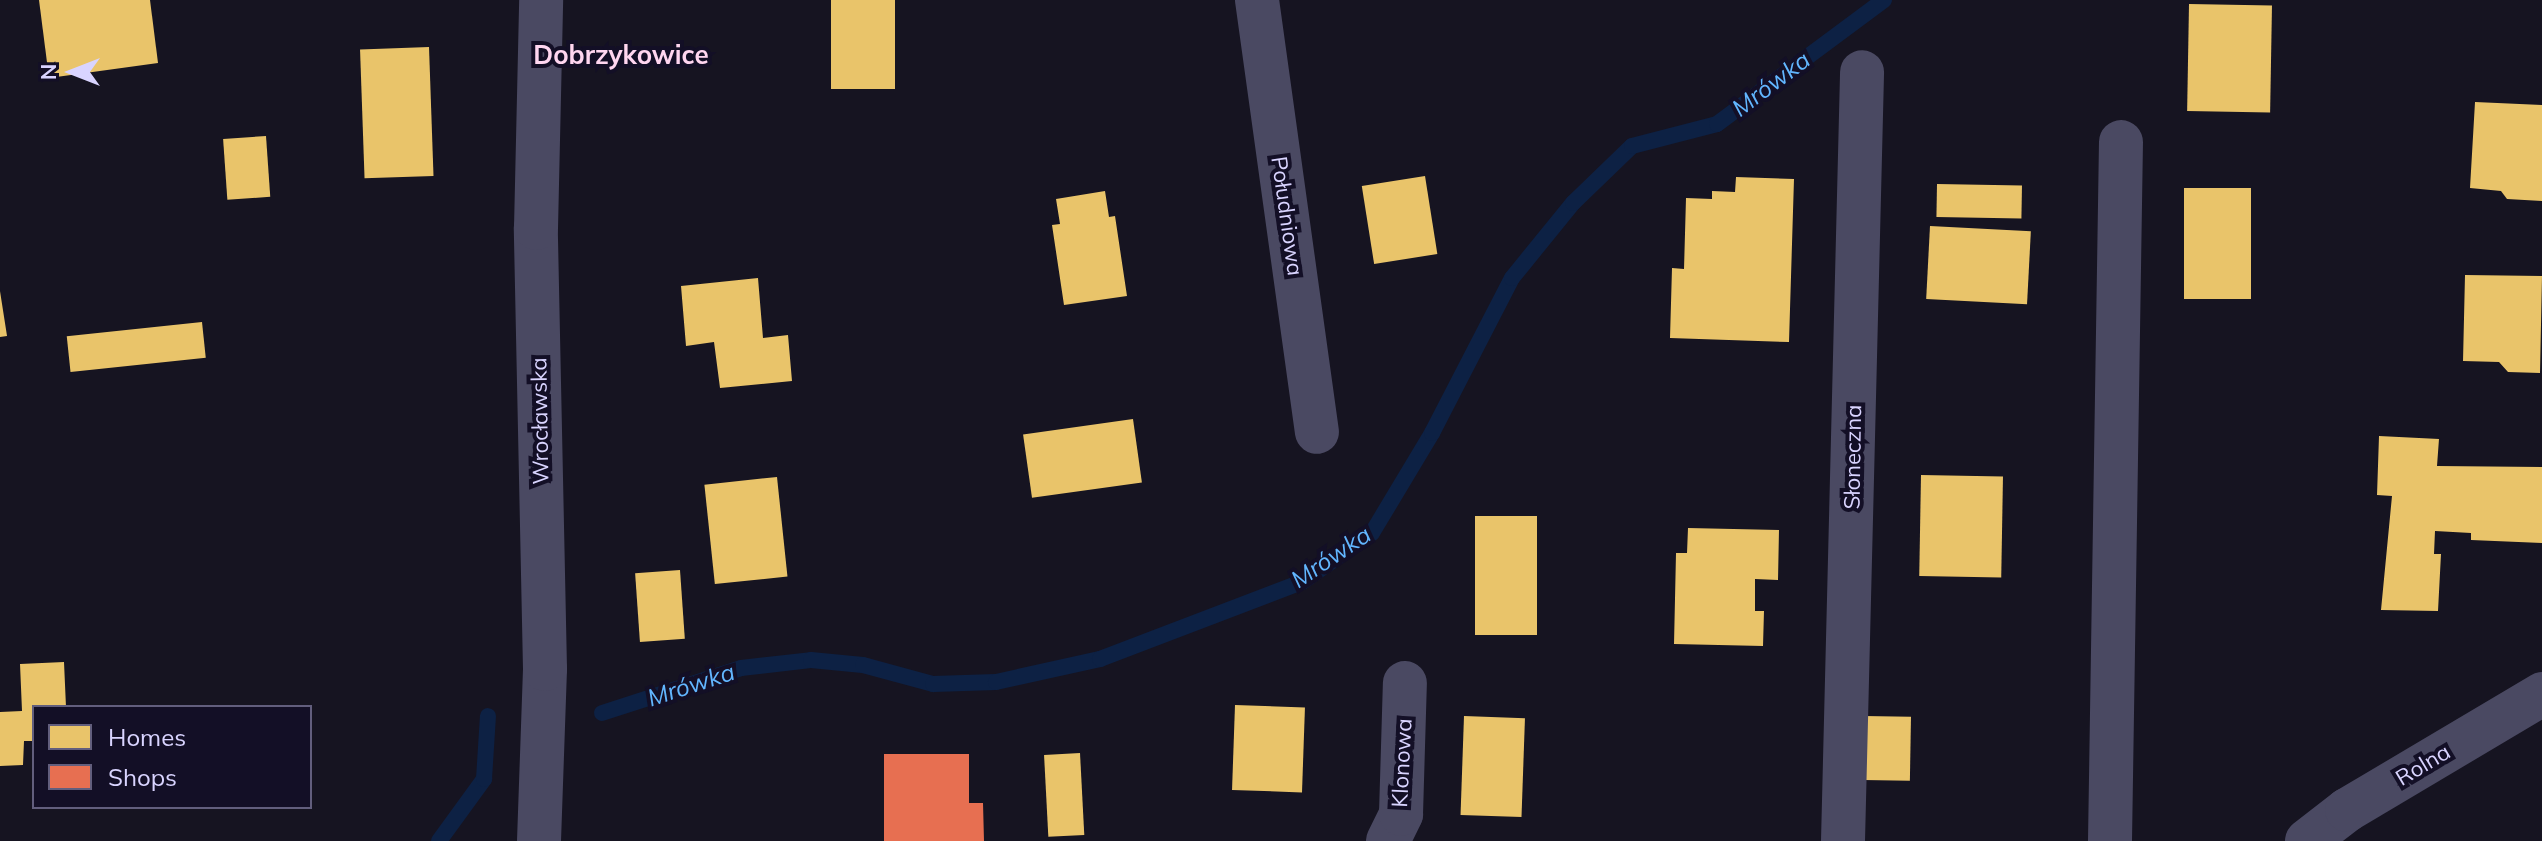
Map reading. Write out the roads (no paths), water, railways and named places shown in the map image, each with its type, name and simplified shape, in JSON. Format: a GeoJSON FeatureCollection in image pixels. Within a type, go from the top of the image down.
{"type":"FeatureCollection","features":[{"type":"Feature","properties":{"kind":"street","name":"Wrocławska"},"geometry":{"type":"LineString","coordinates":[[539,841],[545,669],[536,228],[541,0]]}},
{"type":"Feature","properties":{"kind":"street","name":"Południowa"},"geometry":{"type":"LineString","coordinates":[[1257,0],[1317,432]]}},
{"type":"Feature","properties":{"kind":"street","name":"Słoneczna"},"geometry":{"type":"LineString","coordinates":[[1843,841],[1862,72]]}},
{"type":"Feature","properties":{"kind":"street"},"geometry":{"type":"LineString","coordinates":[[2110,841],[2121,142]]}},
{"type":"Feature","properties":{"kind":"street","name":"Klonowa"},"geometry":{"type":"LineString","coordinates":[[1388,841],[1401,814],[1405,683]]}},
{"type":"Feature","properties":{"kind":"street","name":"Rolna"},"geometry":{"type":"LineString","coordinates":[[2307,841],[2347,810],[2542,694]]}},
{"type":"Feature","properties":{"kind":"waterway","name":"Mrówka"},"geometry":{"type":"LineString","coordinates":[[602,713],[741,668],[811,660],[863,665],[933,684],[996,682],[1100,659],[1302,582],[1372,533],[1432,433],[1512,278],[1573,203],[1632,146],[1717,124],[1884,0]]}},
{"type":"Feature","properties":{"kind":"waterway","name":"Mrówka"},"geometry":{"type":"LineString","coordinates":[[439,841],[484,779],[488,716]]}},
{"type":"Feature","properties":{"kind":"district","name":"Dobrzykowice"},"geometry":{"type":"Point","coordinates":[621,55]}}]}
